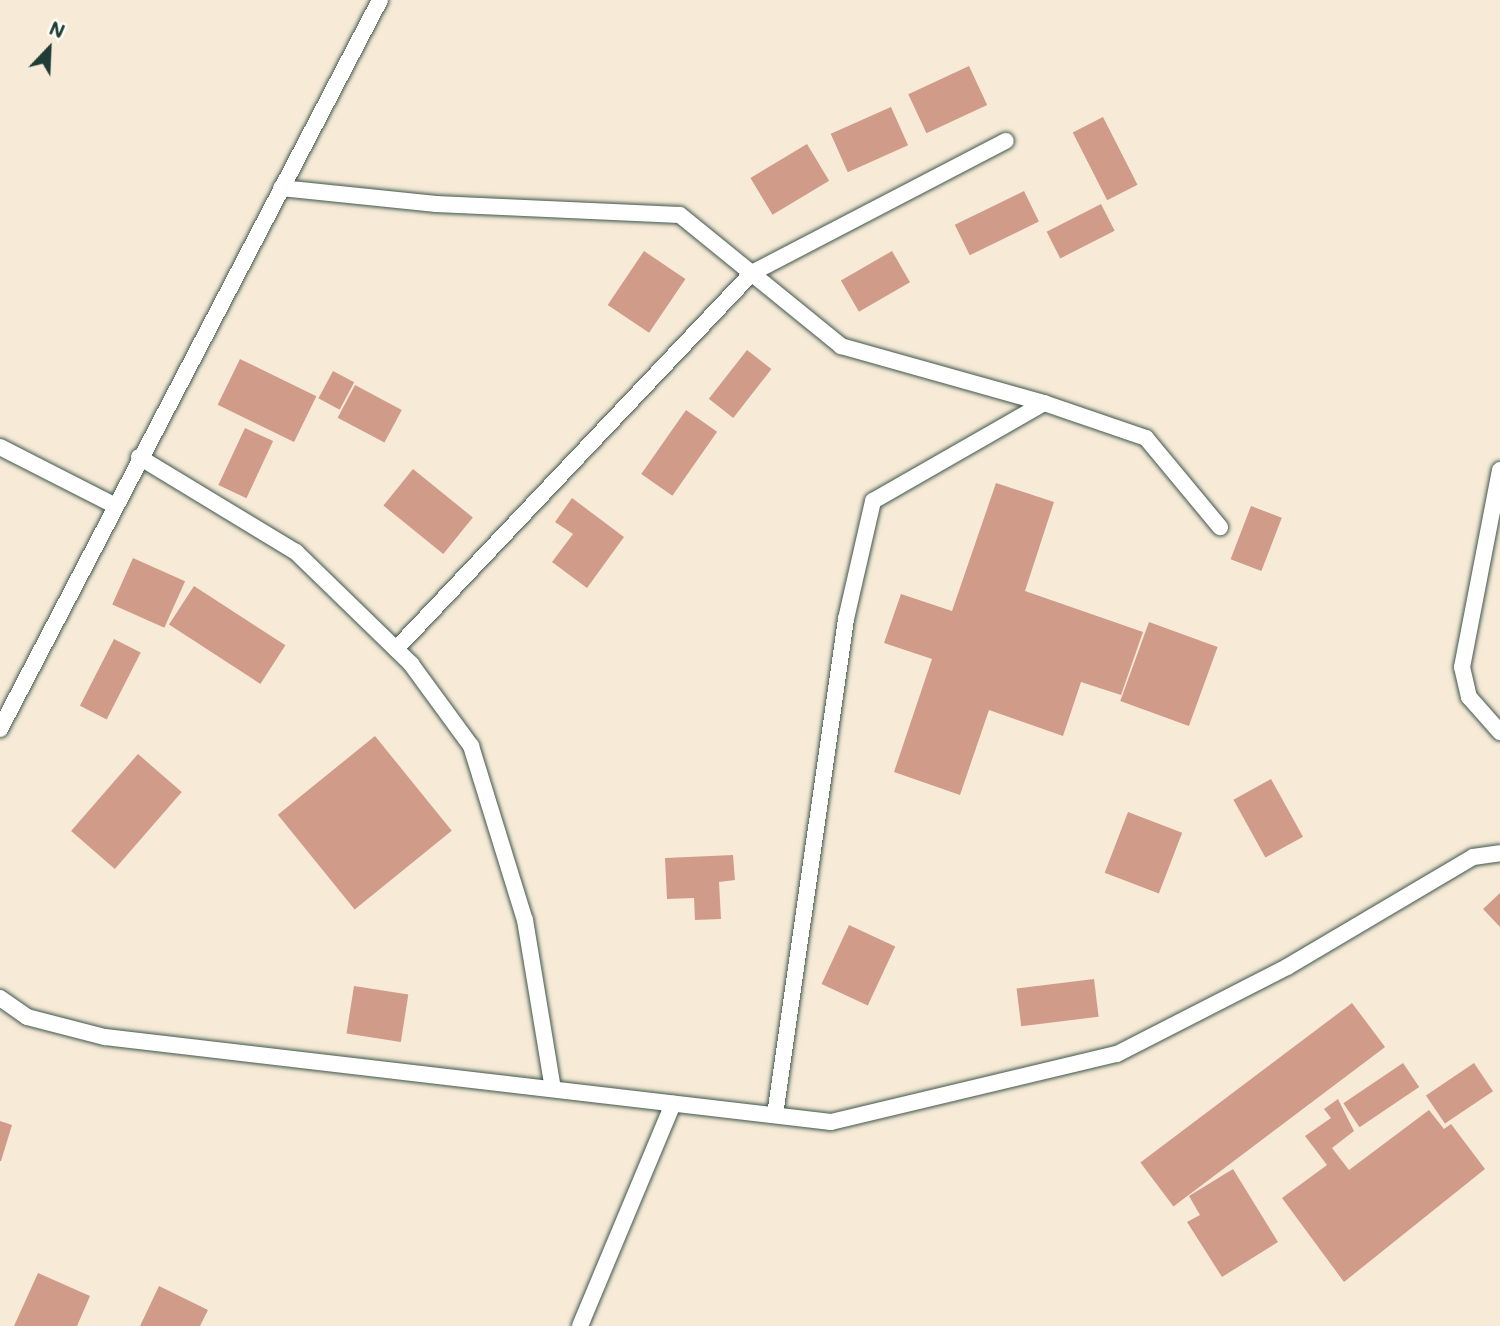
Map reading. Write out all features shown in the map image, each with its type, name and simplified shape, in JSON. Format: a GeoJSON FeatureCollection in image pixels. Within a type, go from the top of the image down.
{"type":"FeatureCollection","features":[{"type":"Feature","properties":{"kind":"lane"},"geometry":{"type":"LineString","coordinates":[[0,729],[139,457],[380,0]]}},
{"type":"Feature","properties":{"kind":"lane"},"geometry":{"type":"LineString","coordinates":[[396,649],[752,273],[1006,141]]}},
{"type":"Feature","properties":{"kind":"lane"},"geometry":{"type":"LineString","coordinates":[[281,188],[436,204],[680,215],[841,346],[1044,403],[1146,438],[1220,527]]}},
{"type":"Feature","properties":{"kind":"lane"},"geometry":{"type":"LineString","coordinates":[[775,1115],[846,619],[873,501],[1044,403]]}},
{"type":"Feature","properties":{"kind":"lane"},"geometry":{"type":"LineString","coordinates":[[0,447],[114,505]]}},
{"type":"Feature","properties":{"kind":"lane"},"geometry":{"type":"LineString","coordinates":[[139,457],[296,552],[396,649],[471,746],[525,920],[553,1089]]}},
{"type":"Feature","properties":{"kind":"lane"},"geometry":{"type":"LineString","coordinates":[[1500,470],[1462,667],[1469,697],[1500,732]]}},
{"type":"Feature","properties":{"kind":"lane"},"geometry":{"type":"LineString","coordinates":[[0,998],[27,1017],[105,1037],[831,1122],[1117,1054],[1287,967],[1473,857],[1500,853]]}},
{"type":"Feature","properties":{"kind":"lane"},"geometry":{"type":"LineString","coordinates":[[580,1326],[673,1104]]}},
{"type":"Feature","properties":{"kind":"building"},"geometry":{"type":"Polygon","coordinates":[[[969,66],[987,105],[926,133],[908,94],[969,66]]]}},
{"type":"Feature","properties":{"kind":"building"},"geometry":{"type":"Polygon","coordinates":[[[891,107],[908,145],[848,172],[831,134],[891,107]]]}},
{"type":"Feature","properties":{"kind":"building"},"geometry":{"type":"Polygon","coordinates":[[[1103,117],[1138,185],[1107,200],[1073,132],[1103,117]]]}},
{"type":"Feature","properties":{"kind":"building"},"geometry":{"type":"Polygon","coordinates":[[[807,144],[829,181],[773,215],[750,178],[807,144]]]}},
{"type":"Feature","properties":{"kind":"building"},"geometry":{"type":"Polygon","coordinates":[[[1024,191],[1039,222],[970,255],[955,225],[1024,191]]]}},
{"type":"Feature","properties":{"kind":"building"},"geometry":{"type":"Polygon","coordinates":[[[1101,204],[1115,231],[1060,258],[1047,232],[1101,204]]]}},
{"type":"Feature","properties":{"kind":"building"},"geometry":{"type":"Polygon","coordinates":[[[644,251],[685,279],[649,333],[608,305],[644,251]]]}},
{"type":"Feature","properties":{"kind":"building"},"geometry":{"type":"Polygon","coordinates":[[[892,251],[910,282],[859,312],[841,280],[892,251]]]}},
{"type":"Feature","properties":{"kind":"building"},"geometry":{"type":"Polygon","coordinates":[[[747,350],[771,369],[733,418],[709,399],[747,350]]]}},
{"type":"Feature","properties":{"kind":"building"},"geometry":{"type":"Polygon","coordinates":[[[240,359],[316,396],[294,442],[218,405],[240,359]]]}},
{"type":"Feature","properties":{"kind":"building"},"geometry":{"type":"Polygon","coordinates":[[[333,371],[354,382],[340,410],[318,398],[333,371]]]}},
{"type":"Feature","properties":{"kind":"building"},"geometry":{"type":"Polygon","coordinates":[[[355,385],[402,410],[384,443],[338,418],[355,385]]]}},
{"type":"Feature","properties":{"kind":"building"},"geometry":{"type":"Polygon","coordinates":[[[686,410],[717,432],[672,496],[641,474],[686,410]]]}},
{"type":"Feature","properties":{"kind":"building"},"geometry":{"type":"Polygon","coordinates":[[[245,428],[273,441],[246,498],[218,485],[245,428]]]}},
{"type":"Feature","properties":{"kind":"building"},"geometry":{"type":"Polygon","coordinates":[[[413,469],[473,517],[443,554],[383,506],[413,469]]]}},
{"type":"Feature","properties":{"kind":"building"},"geometry":{"type":"Polygon","coordinates":[[[996,483],[1054,502],[1025,591],[1143,632],[1121,695],[1081,682],[1063,736],[989,710],[960,795],[894,772],[932,659],[884,643],[901,594],[952,611],[996,483]]]}},
{"type":"Feature","properties":{"kind":"building"},"geometry":{"type":"Polygon","coordinates":[[[572,498],[624,537],[587,588],[552,562],[573,534],[555,522],[572,498]]]}},
{"type":"Feature","properties":{"kind":"building"},"geometry":{"type":"Polygon","coordinates":[[[1251,506],[1282,518],[1261,571],[1231,559],[1251,506]]]}},
{"type":"Feature","properties":{"kind":"building"},"geometry":{"type":"Polygon","coordinates":[[[133,558],[185,581],[164,628],[112,605],[133,558]]]}},
{"type":"Feature","properties":{"kind":"building"},"geometry":{"type":"Polygon","coordinates":[[[194,586],[285,645],[260,684],[169,625],[194,586]]]}},
{"type":"Feature","properties":{"kind":"building"},"geometry":{"type":"Polygon","coordinates":[[[1149,622],[1218,647],[1189,726],[1120,701],[1149,622]]]}},
{"type":"Feature","properties":{"kind":"building"},"geometry":{"type":"Polygon","coordinates":[[[114,639],[141,653],[107,719],[80,706],[114,639]]]}},
{"type":"Feature","properties":{"kind":"building"},"geometry":{"type":"Polygon","coordinates":[[[375,736],[452,831],[355,909],[278,815],[375,736]]]}},
{"type":"Feature","properties":{"kind":"building"},"geometry":{"type":"Polygon","coordinates":[[[138,754],[182,792],[115,869],[71,831],[138,754]]]}},
{"type":"Feature","properties":{"kind":"building"},"geometry":{"type":"Polygon","coordinates":[[[1271,779],[1303,837],[1265,858],[1233,800],[1271,779]]]}},
{"type":"Feature","properties":{"kind":"building"},"geometry":{"type":"Polygon","coordinates":[[[1128,812],[1182,833],[1159,893],[1105,873],[1128,812]]]}},
{"type":"Feature","properties":{"kind":"building"},"geometry":{"type":"Polygon","coordinates":[[[733,855],[735,880],[719,882],[721,919],[695,920],[694,898],[667,899],[665,858],[733,855]]]}},
{"type":"Feature","properties":{"kind":"building"},"geometry":{"type":"Polygon","coordinates":[[[1500,893],[1500,927],[1483,909],[1500,893]]]}},
{"type":"Feature","properties":{"kind":"building"},"geometry":{"type":"Polygon","coordinates":[[[849,925],[895,947],[868,1005],[822,984],[849,925]]]}},
{"type":"Feature","properties":{"kind":"building"},"geometry":{"type":"Polygon","coordinates":[[[1094,979],[1099,1017],[1021,1026],[1017,989],[1094,979]]]}},
{"type":"Feature","properties":{"kind":"building"},"geometry":{"type":"Polygon","coordinates":[[[354,986],[408,995],[401,1042],[346,1033],[354,986]]]}},
{"type":"Feature","properties":{"kind":"building"},"geometry":{"type":"Polygon","coordinates":[[[1352,1003],[1385,1047],[1173,1206],[1140,1162],[1352,1003]]]}},
{"type":"Feature","properties":{"kind":"building"},"geometry":{"type":"Polygon","coordinates":[[[1403,1063],[1419,1087],[1360,1127],[1343,1103],[1403,1063]]]}},
{"type":"Feature","properties":{"kind":"building"},"geometry":{"type":"Polygon","coordinates":[[[1474,1063],[1493,1091],[1445,1124],[1426,1095],[1474,1063]]]}},
{"type":"Feature","properties":{"kind":"building"},"geometry":{"type":"Polygon","coordinates":[[[1338,1099],[1354,1131],[1332,1148],[1349,1170],[1429,1110],[1444,1129],[1451,1124],[1485,1169],[1344,1282],[1282,1198],[1327,1165],[1305,1136],[1331,1118],[1324,1109],[1338,1099]]]}},
{"type":"Feature","properties":{"kind":"building"},"geometry":{"type":"Polygon","coordinates":[[[0,1121],[12,1125],[1,1161],[0,1161],[0,1121]]]}},
{"type":"Feature","properties":{"kind":"building"},"geometry":{"type":"Polygon","coordinates":[[[1233,1169],[1278,1242],[1222,1277],[1187,1222],[1200,1215],[1189,1196],[1233,1169]]]}},
{"type":"Feature","properties":{"kind":"building"},"geometry":{"type":"Polygon","coordinates":[[[38,1273],[90,1296],[77,1326],[14,1326],[38,1273]]]}},
{"type":"Feature","properties":{"kind":"building"},"geometry":{"type":"Polygon","coordinates":[[[159,1286],[208,1310],[200,1326],[140,1326],[159,1286]]]}}]}
